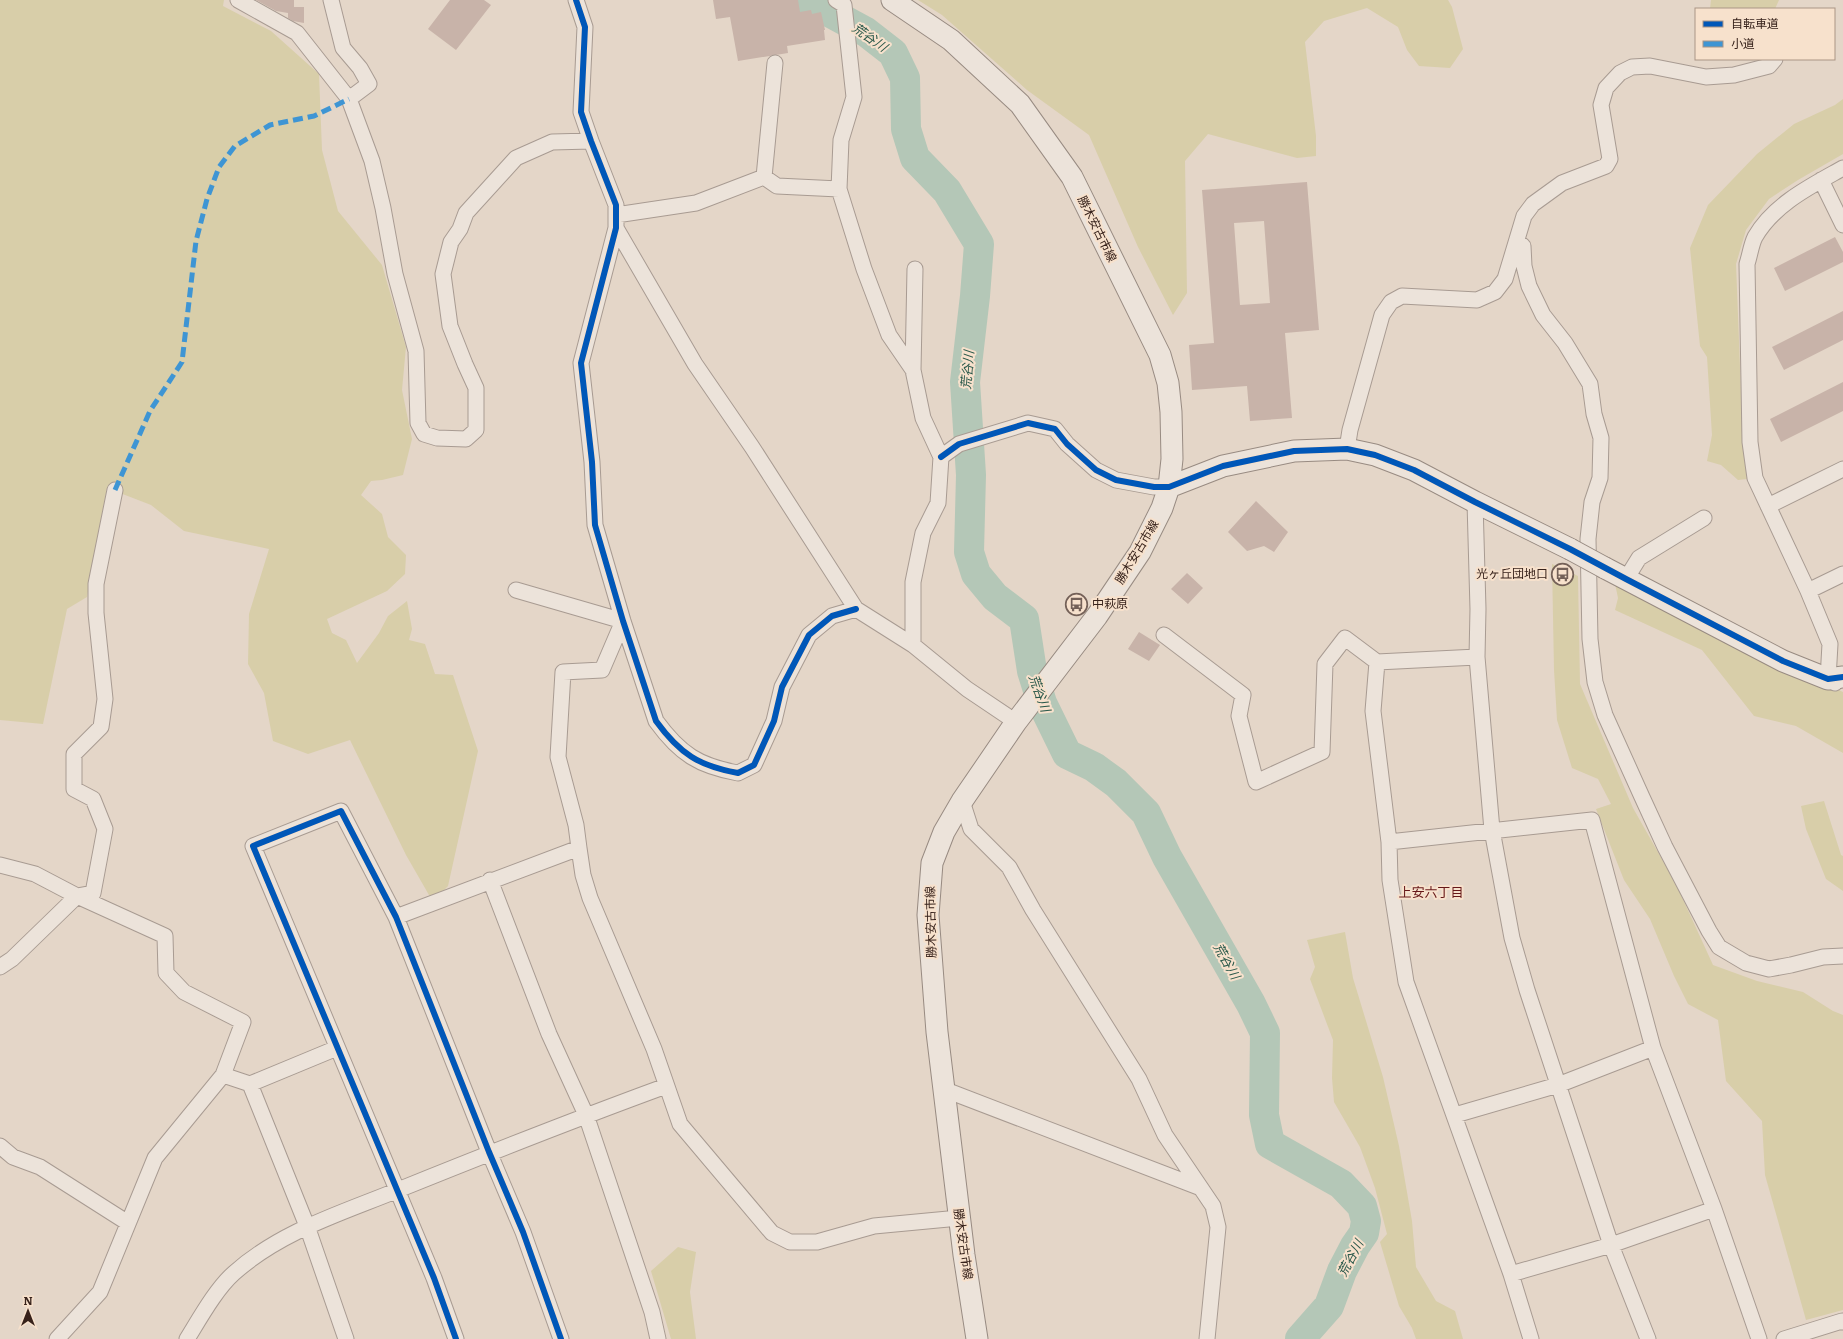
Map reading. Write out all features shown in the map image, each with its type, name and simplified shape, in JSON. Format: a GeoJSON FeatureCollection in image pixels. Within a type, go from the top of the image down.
{"type":"FeatureCollection","features":[{"type":"Feature","properties":{"kind":"main road","name":"勝木安古市線"},"geometry":{"type":"LineString","coordinates":[[892,0],[951,40],[1020,104],[1072,177],[1160,355],[1168,383],[1171,412],[1172,459],[1169,487],[1162,508],[1140,552],[1097,616],[1020,716],[962,802],[944,832],[932,863],[928,915],[942,1089],[977,1339]]}},
{"type":"Feature","properties":{"kind":"main road"},"geometry":{"type":"LineString","coordinates":[[1169,487],[1223,466],[1294,451],[1347,449],[1375,455],[1414,470],[1570,549],[1626,580],[1782,660],[1838,681]]}},
{"type":"Feature","properties":{"kind":"street"},"geometry":{"type":"LineString","coordinates":[[238,0],[297,33],[349,99],[372,161],[383,208],[395,274],[416,351],[418,423],[424,434],[437,438],[466,438],[476,430],[476,388],[450,326],[443,274],[451,242],[460,229],[466,213],[516,158],[552,142],[591,141]]}},
{"type":"Feature","properties":{"kind":"street"},"geometry":{"type":"LineString","coordinates":[[331,0],[343,48],[360,68],[369,84],[349,99]]}},
{"type":"Feature","properties":{"kind":"street"},"geometry":{"type":"LineString","coordinates":[[576,0],[586,27],[581,112],[616,205],[616,221],[581,363],[592,462],[595,525],[622,621],[656,721],[665,733],[698,762],[738,774],[754,764],[774,721],[782,687],[809,635],[832,616],[856,608]]}},
{"type":"Feature","properties":{"kind":"street"},"geometry":{"type":"LineString","coordinates":[[836,0],[844,5],[854,97],[841,140],[839,189],[864,268],[890,335],[913,370]]}},
{"type":"Feature","properties":{"kind":"street"},"geometry":{"type":"LineString","coordinates":[[1347,449],[1350,430],[1382,315],[1391,302],[1402,296],[1477,300],[1495,292],[1505,279],[1524,216],[1533,204],[1562,183],[1606,166],[1610,159],[1601,105],[1606,88],[1620,73],[1632,67],[1650,66],[1706,77],[1734,75],[1769,66],[1774,60]]}},
{"type":"Feature","properties":{"kind":"street"},"geometry":{"type":"LineString","coordinates":[[764,176],[775,63]]}},
{"type":"Feature","properties":{"kind":"street"},"geometry":{"type":"LineString","coordinates":[[1838,681],[1830,644],[1808,591],[1755,478],[1750,442],[1747,264],[1755,238],[1772,214],[1802,191],[1843,168]]}},
{"type":"Feature","properties":{"kind":"street"},"geometry":{"type":"LineString","coordinates":[[616,221],[696,203],[764,176]]}},
{"type":"Feature","properties":{"kind":"street"},"geometry":{"type":"LineString","coordinates":[[764,176],[776,186],[839,189]]}},
{"type":"Feature","properties":{"kind":"street"},"geometry":{"type":"LineString","coordinates":[[1821,180],[1843,225]]}},
{"type":"Feature","properties":{"kind":"street"},"geometry":{"type":"LineString","coordinates":[[616,221],[694,364],[752,448],[856,608],[913,645],[967,689],[1020,716]]}},
{"type":"Feature","properties":{"kind":"street"},"geometry":{"type":"LineString","coordinates":[[1517,241],[1523,246],[1524,266],[1529,286],[1543,315],[1565,343],[1590,384],[1594,414],[1601,438],[1600,478],[1592,502],[1588,539],[1590,639],[1595,682],[1605,715],[1642,797],[1709,932],[1719,947],[1746,962],[1769,969],[1823,957],[1843,956]]}},
{"type":"Feature","properties":{"kind":"street"},"geometry":{"type":"LineString","coordinates":[[913,645],[913,582],[923,533],[938,503],[941,457],[923,418],[913,370],[914,269]]}},
{"type":"Feature","properties":{"kind":"street"},"geometry":{"type":"LineString","coordinates":[[941,457],[959,444],[1028,423],[1055,429],[1067,444],[1096,470],[1116,480],[1154,487],[1169,487]]}},
{"type":"Feature","properties":{"kind":"street"},"geometry":{"type":"LineString","coordinates":[[1768,506],[1843,470]]}},
{"type":"Feature","properties":{"kind":"street"},"geometry":{"type":"LineString","coordinates":[[0,967],[12,959],[77,896],[93,893],[105,829],[93,799],[74,789],[74,754],[101,727],[105,699],[96,613],[96,584],[115,490]]}},
{"type":"Feature","properties":{"kind":"street"},"geometry":{"type":"LineString","coordinates":[[1475,502],[1478,609],[1477,657],[1492,830],[1512,938],[1527,990],[1611,1245],[1648,1339]]}},
{"type":"Feature","properties":{"kind":"street"},"geometry":{"type":"LineString","coordinates":[[1626,580],[1639,558],[1704,518]]}},
{"type":"Feature","properties":{"kind":"street"},"geometry":{"type":"LineString","coordinates":[[1808,591],[1843,574]]}},
{"type":"Feature","properties":{"kind":"street"},"geometry":{"type":"LineString","coordinates":[[516,590],[622,621]]}},
{"type":"Feature","properties":{"kind":"street"},"geometry":{"type":"LineString","coordinates":[[622,621],[602,670],[563,672],[558,757],[576,825],[583,875],[590,898],[654,1049],[680,1124],[772,1233],[790,1242],[817,1242],[874,1226],[959,1218]]}},
{"type":"Feature","properties":{"kind":"street"},"geometry":{"type":"LineString","coordinates":[[1164,634],[1243,695],[1239,716],[1256,782],[1322,752],[1325,664],[1345,638],[1377,662],[1477,657]]}},
{"type":"Feature","properties":{"kind":"street"},"geometry":{"type":"LineString","coordinates":[[1377,662],[1373,711],[1389,842],[1390,880],[1406,982],[1511,1274],[1531,1339]]}},
{"type":"Feature","properties":{"kind":"street"},"geometry":{"type":"LineString","coordinates":[[962,802],[971,829],[1009,867],[1033,910],[1139,1079],[1165,1135],[1213,1206],[1218,1227],[1207,1339]]}},
{"type":"Feature","properties":{"kind":"street"},"geometry":{"type":"LineString","coordinates":[[456,1339],[434,1278],[253,846],[341,811],[396,917],[489,1152],[523,1232],[561,1339]]}},
{"type":"Feature","properties":{"kind":"street"},"geometry":{"type":"LineString","coordinates":[[1389,842],[1592,820],[1653,1048],[1714,1209],[1759,1339]]}},
{"type":"Feature","properties":{"kind":"street"},"geometry":{"type":"LineString","coordinates":[[396,917],[490,880],[579,848]]}},
{"type":"Feature","properties":{"kind":"street"},"geometry":{"type":"LineString","coordinates":[[0,865],[35,874],[77,896],[165,936],[166,973],[184,992],[243,1022],[223,1076],[155,1158],[100,1292],[57,1339]]}},
{"type":"Feature","properties":{"kind":"street"},"geometry":{"type":"LineString","coordinates":[[490,880],[549,1034],[586,1115],[652,1312],[658,1339]]}},
{"type":"Feature","properties":{"kind":"street"},"geometry":{"type":"LineString","coordinates":[[223,1076],[250,1084],[337,1048]]}},
{"type":"Feature","properties":{"kind":"street"},"geometry":{"type":"LineString","coordinates":[[1455,1115],[1558,1085],[1653,1048]]}},
{"type":"Feature","properties":{"kind":"street"},"geometry":{"type":"LineString","coordinates":[[250,1084],[307,1226],[346,1339]]}},
{"type":"Feature","properties":{"kind":"street"},"geometry":{"type":"LineString","coordinates":[[187,1339],[207,1306],[233,1273],[270,1246],[307,1226],[397,1191],[489,1152],[666,1086]]}},
{"type":"Feature","properties":{"kind":"street"},"geometry":{"type":"LineString","coordinates":[[942,1089],[1201,1188]]}},
{"type":"Feature","properties":{"kind":"street"},"geometry":{"type":"LineString","coordinates":[[0,1146],[13,1157],[40,1168],[128,1223]]}},
{"type":"Feature","properties":{"kind":"street"},"geometry":{"type":"LineString","coordinates":[[1511,1274],[1611,1245],[1714,1209]]}},
{"type":"Feature","properties":{"kind":"street"},"geometry":{"type":"LineString","coordinates":[[1784,1339],[1842,1321],[1843,1322]]}},
{"type":"Feature","properties":{"kind":"shaded area"},"geometry":{"type":"Polygon","coordinates":[[[0,0],[224,0],[223,6],[271,31],[319,74],[322,150],[338,211],[382,265],[406,347],[402,390],[412,439],[403,475],[371,481],[361,495],[382,514],[388,537],[406,555],[405,574],[387,591],[327,619],[332,633],[346,640],[357,663],[379,633],[388,616],[407,601],[412,629],[409,640],[425,644],[435,674],[453,675],[478,751],[448,886],[433,902],[406,855],[350,740],[308,754],[273,741],[264,693],[248,664],[249,614],[269,549],[184,531],[151,505],[107,488],[87,597],[67,609],[43,724],[0,720],[0,0]]]}},
{"type":"Feature","properties":{"kind":"shaded area"},"geometry":{"type":"Polygon","coordinates":[[[918,0],[1448,0],[1452,7],[1463,49],[1450,68],[1419,66],[1407,50],[1398,27],[1367,8],[1324,21],[1305,42],[1316,136],[1316,156],[1297,158],[1208,134],[1185,161],[1187,293],[1173,315],[1138,247],[1089,135],[1027,90],[942,15],[918,0]]]}},
{"type":"Feature","properties":{"kind":"shaded area"},"geometry":{"type":"Polygon","coordinates":[[[1711,0],[1779,0],[1775,8],[1710,8],[1711,0]]]}},
{"type":"Feature","properties":{"kind":"shaded area"},"geometry":{"type":"Polygon","coordinates":[[[1843,99],[1843,154],[1769,199],[1746,230],[1736,264],[1743,444],[1747,479],[1738,480],[1721,465],[1707,461],[1712,435],[1707,357],[1700,346],[1690,248],[1708,205],[1757,154],[1794,124],[1835,105],[1843,99]]]}},
{"type":"Feature","properties":{"kind":"shaded area"},"geometry":{"type":"Polygon","coordinates":[[[1552,564],[1578,576],[1580,684],[1633,808],[1676,884],[1713,965],[1757,981],[1803,992],[1833,1011],[1843,1015],[1843,1310],[1806,1320],[1765,1175],[1762,1121],[1726,1081],[1718,1020],[1688,1004],[1674,976],[1650,919],[1624,880],[1596,809],[1611,804],[1598,779],[1572,768],[1557,720],[1554,670],[1552,564]]]}},
{"type":"Feature","properties":{"kind":"shaded area"},"geometry":{"type":"Polygon","coordinates":[[[1613,574],[1790,668],[1843,692],[1843,753],[1796,726],[1754,716],[1702,650],[1615,610],[1618,598],[1613,574]]]}},
{"type":"Feature","properties":{"kind":"shaded area"},"geometry":{"type":"Polygon","coordinates":[[[1824,801],[1841,855],[1843,856],[1843,891],[1826,879],[1806,829],[1801,806],[1824,801]]]}},
{"type":"Feature","properties":{"kind":"shaded area"},"geometry":{"type":"Polygon","coordinates":[[[1345,932],[1353,978],[1383,1077],[1399,1146],[1412,1221],[1416,1267],[1436,1301],[1455,1311],[1463,1339],[1416,1339],[1412,1328],[1399,1306],[1380,1242],[1387,1234],[1375,1188],[1360,1147],[1334,1102],[1332,1078],[1333,1040],[1310,979],[1315,967],[1307,940],[1345,932]]]}},
{"type":"Feature","properties":{"kind":"shaded area"},"geometry":{"type":"Polygon","coordinates":[[[678,1247],[696,1252],[690,1292],[696,1339],[671,1339],[651,1271],[678,1247]]]}},
{"type":"Feature","properties":{"kind":"building"},"geometry":{"type":"Polygon","coordinates":[[[256,0],[294,0],[294,7],[304,7],[304,23],[293,21],[288,18],[288,13],[276,11],[256,0]]]}},
{"type":"Feature","properties":{"kind":"building"},"geometry":{"type":"Polygon","coordinates":[[[450,0],[484,0],[491,5],[456,50],[428,29],[450,0]]]}},
{"type":"Feature","properties":{"kind":"building"},"geometry":{"type":"Polygon","coordinates":[[[713,0],[798,0],[800,12],[811,10],[812,14],[821,12],[825,30],[825,40],[787,46],[788,53],[738,61],[730,17],[716,19],[713,0]]]}},
{"type":"Feature","properties":{"kind":"building"},"geometry":{"type":"Polygon","coordinates":[[[1307,182],[1319,330],[1285,333],[1292,418],[1250,421],[1247,386],[1192,390],[1189,345],[1214,343],[1202,190],[1307,182]],[[1264,221],[1234,223],[1240,305],[1270,303],[1264,221]]]}},
{"type":"Feature","properties":{"kind":"building"},"geometry":{"type":"Polygon","coordinates":[[[1835,237],[1843,252],[1843,262],[1785,291],[1774,268],[1835,237]]]}},
{"type":"Feature","properties":{"kind":"building"},"geometry":{"type":"Polygon","coordinates":[[[1843,311],[1843,340],[1784,370],[1772,347],[1843,311]]]}},
{"type":"Feature","properties":{"kind":"building"},"geometry":{"type":"Polygon","coordinates":[[[1843,382],[1843,411],[1781,442],[1770,419],[1843,382]]]}},
{"type":"Feature","properties":{"kind":"building"},"geometry":{"type":"Polygon","coordinates":[[[1256,501],[1288,532],[1274,552],[1264,546],[1247,551],[1228,532],[1256,501]]]}},
{"type":"Feature","properties":{"kind":"building"},"geometry":{"type":"Polygon","coordinates":[[[1187,573],[1203,588],[1188,604],[1171,589],[1187,573]]]}},
{"type":"Feature","properties":{"kind":"building"},"geometry":{"type":"Polygon","coordinates":[[[1139,632],[1160,645],[1149,661],[1128,649],[1139,632]]]}},
{"type":"Feature","properties":{"kind":"waterway","name":"荒谷川"},"geometry":{"type":"LineString","coordinates":[[807,0],[866,32],[893,53],[905,78],[906,129],[915,158],[947,191],[979,244],[975,296],[965,382],[971,475],[969,552],[976,574],[995,597],[1024,619],[1032,671],[1042,703],[1067,754],[1094,767],[1116,783],[1146,813],[1167,857],[1251,1004],[1265,1033],[1264,1115],[1270,1144],[1341,1184],[1362,1206],[1366,1221],[1364,1233],[1355,1246],[1342,1271],[1329,1306],[1300,1339]]}},
{"type":"Feature","properties":{"kind":"marked path"},"geometry":{"type":"LineString","coordinates":[[115,490],[150,411],[182,362],[196,241],[207,199],[219,167],[235,146],[270,125],[314,116],[349,99]]}},
{"type":"Feature","properties":{"kind":"cycle path"},"geometry":{"type":"LineString","coordinates":[[576,0],[585,27],[581,112],[616,205],[616,228],[581,363],[592,462],[595,525],[623,621],[656,721],[673,742],[682,750],[691,757],[712,767],[738,773],[754,765],[774,721],[782,687],[809,635],[832,616],[856,609]]}},
{"type":"Feature","properties":{"kind":"cycle path"},"geometry":{"type":"LineString","coordinates":[[941,457],[959,444],[1028,423],[1055,429],[1067,444],[1096,470],[1116,480],[1154,487],[1169,487],[1223,466],[1294,451],[1347,449],[1375,455],[1414,470],[1570,549],[1783,661],[1828,679],[1843,677]]}},
{"type":"Feature","properties":{"kind":"cycle path"},"geometry":{"type":"LineString","coordinates":[[456,1339],[434,1278],[253,846],[341,811],[396,917],[489,1152],[523,1232],[561,1339]]}},
{"type":"Feature","properties":{"kind":"place","name":"光ヶ丘団地口"},"geometry":{"type":"Point","coordinates":[1563,574]}},
{"type":"Feature","properties":{"kind":"place","name":"中萩原"},"geometry":{"type":"Point","coordinates":[1077,604]}},
{"type":"Feature","properties":{"kind":"district","name":"上安六丁目"},"geometry":{"type":"Point","coordinates":[1431,892]}}]}
